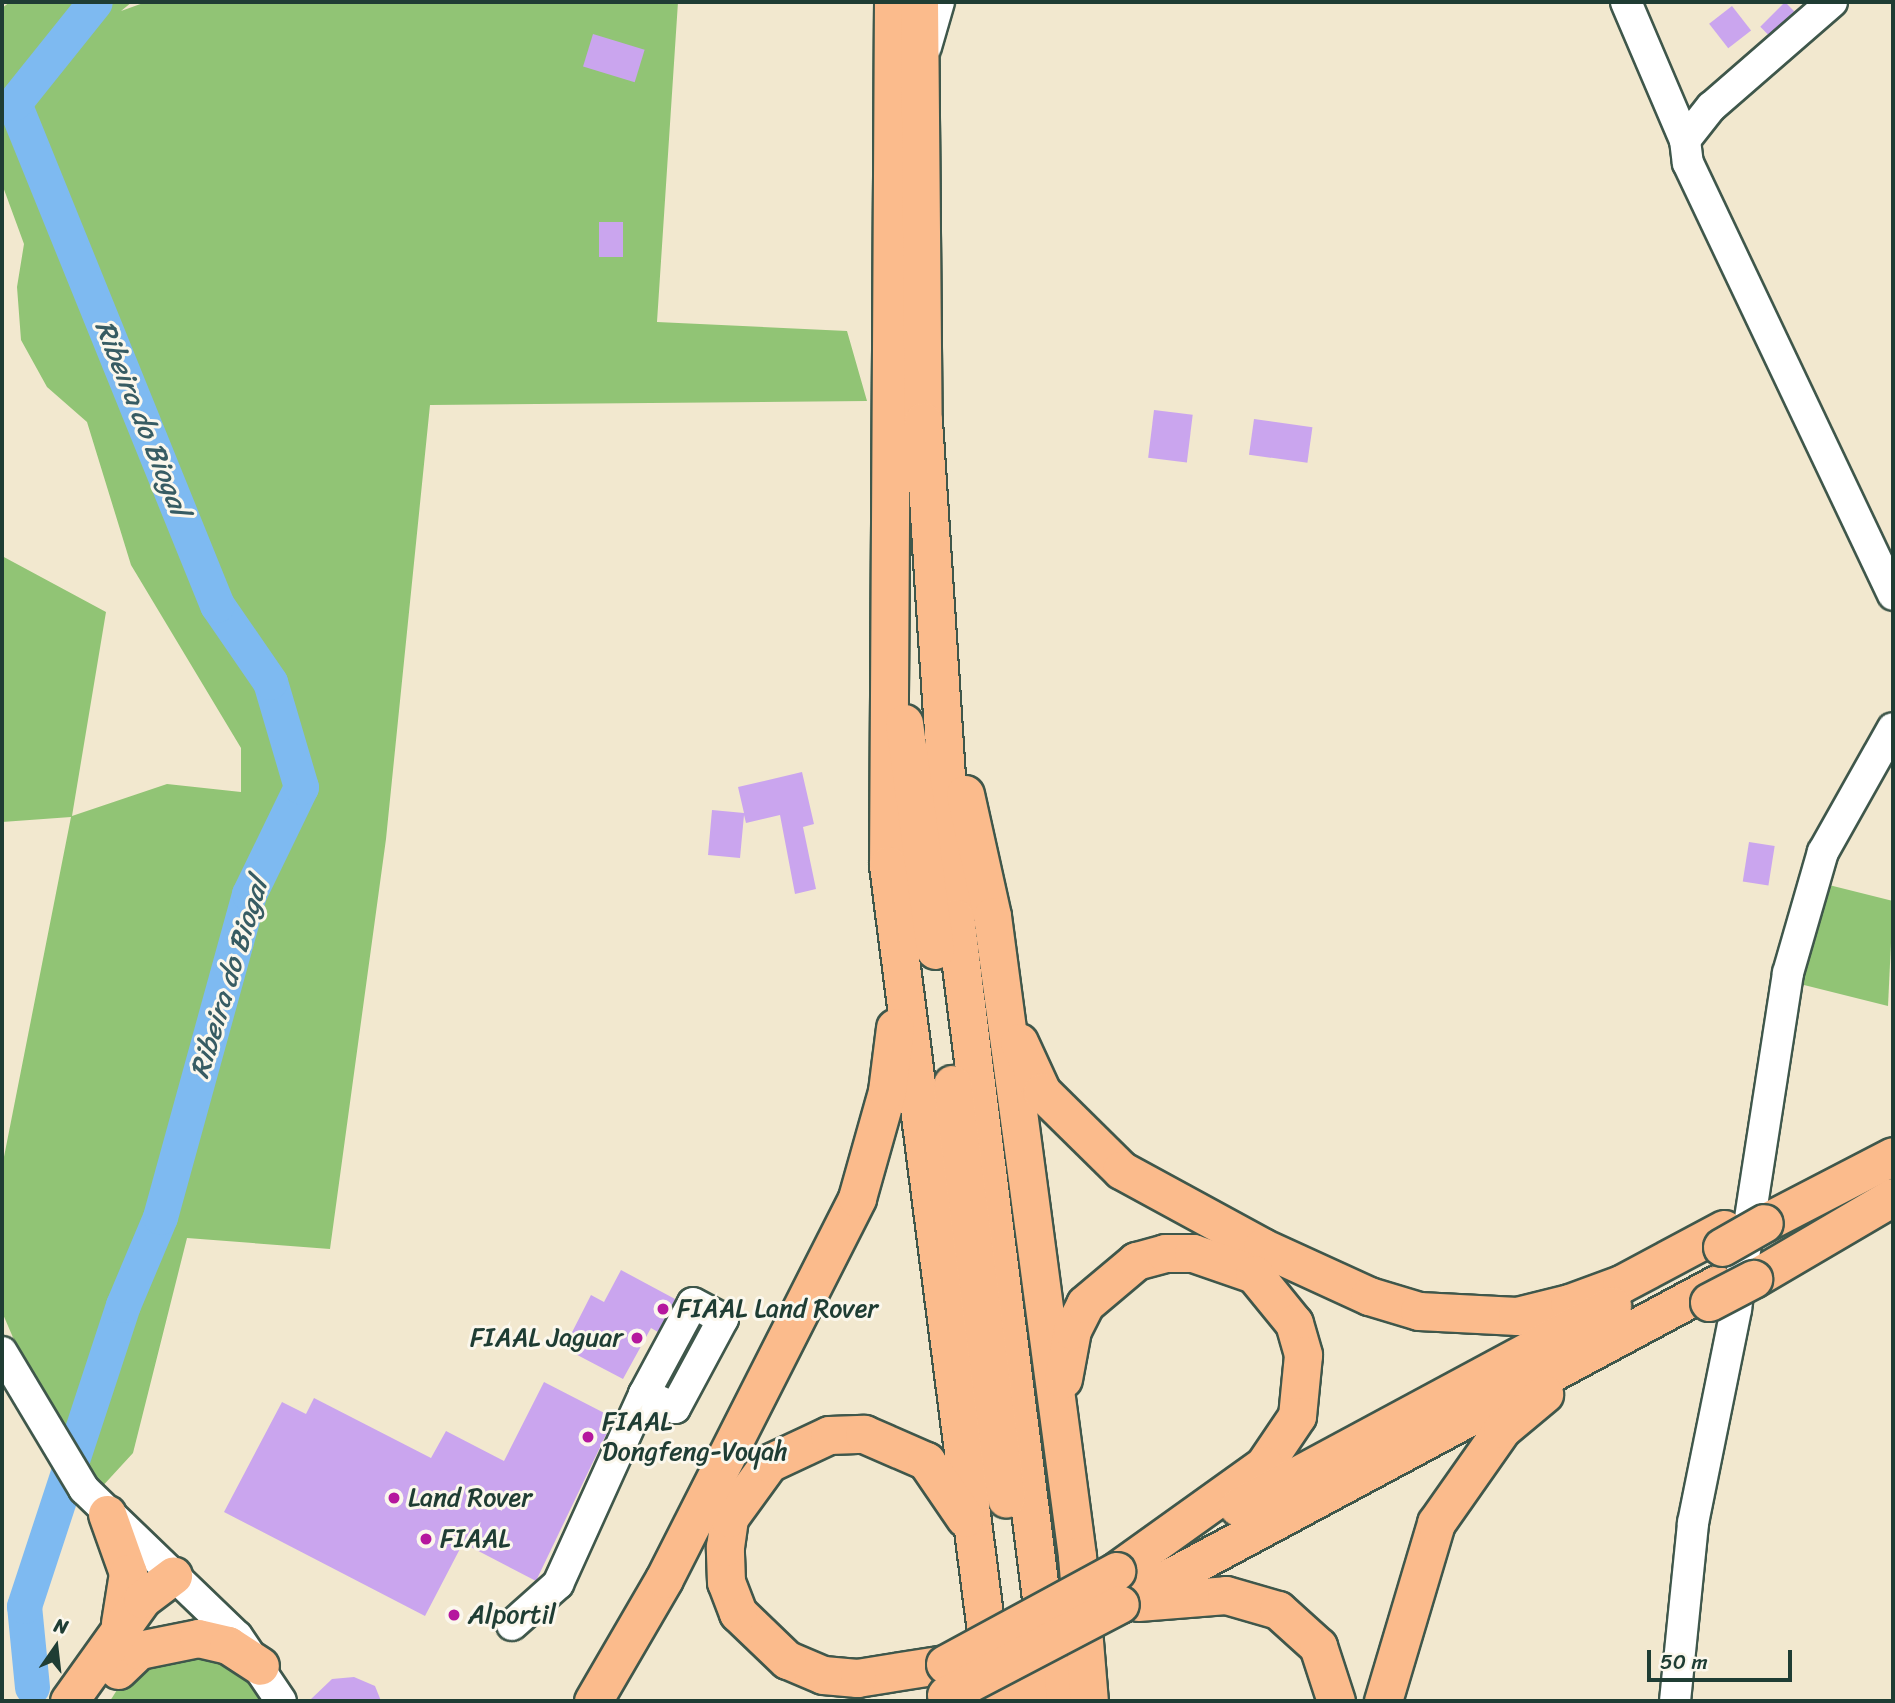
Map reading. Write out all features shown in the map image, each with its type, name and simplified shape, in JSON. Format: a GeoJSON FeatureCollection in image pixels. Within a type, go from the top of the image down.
{"type":"FeatureCollection","features":[{"type":"Feature","properties":{"kind":"main road"},"geometry":{"type":"LineString","coordinates":[[892,2],[890,628],[885,808],[898,947],[986,1602],[995,1701]]}},
{"type":"Feature","properties":{"kind":"main road"},"geometry":{"type":"LineString","coordinates":[[919,2],[923,421],[955,918],[1054,1701]]}},
{"type":"Feature","properties":{"kind":"main road"},"geometry":{"type":"LineString","coordinates":[[890,628],[1018,1584],[1028,1701]]}},
{"type":"Feature","properties":{"kind":"main road"},"geometry":{"type":"LineString","coordinates":[[938,672],[1021,1048],[1042,1092],[1078,1132],[1175,1203],[1369,1296],[1454,1316],[1517,1315],[1621,1284],[1723,1238]]}},
{"type":"Feature","properties":{"kind":"main road"},"geometry":{"type":"LineString","coordinates":[[992,916],[1095,1701]]}},
{"type":"Feature","properties":{"kind":"main road"},"geometry":{"type":"LineString","coordinates":[[593,1701],[646,1614],[857,1198],[887,1091],[898,947]]}},
{"type":"Feature","properties":{"kind":"main road"},"geometry":{"type":"LineString","coordinates":[[935,1701],[1118,1588],[1764,1214],[1893,1154]]}},
{"type":"Feature","properties":{"kind":"main road"},"geometry":{"type":"LineString","coordinates":[[1755,1270],[1893,1190]]}},
{"type":"Feature","properties":{"kind":"main road"},"geometry":{"type":"LineString","coordinates":[[1383,1701],[1436,1523],[1502,1429],[1543,1395],[1713,1293],[1893,1198]]}},
{"type":"Feature","properties":{"kind":"main road"},"geometry":{"type":"LineString","coordinates":[[1062,1443],[1062,1389],[1072,1330],[1105,1282],[1136,1261],[1165,1253],[1223,1260],[1254,1274],[1293,1323],[1304,1383],[1297,1416],[1264,1465],[1118,1588]]}},
{"type":"Feature","properties":{"kind":"main road"},"geometry":{"type":"LineString","coordinates":[[877,1701],[945,1664],[1118,1588],[1713,1293]]}},
{"type":"Feature","properties":{"kind":"main road"},"geometry":{"type":"LineString","coordinates":[[945,1664],[857,1678],[823,1675],[757,1637],[726,1582],[729,1518],[746,1488],[769,1462],[829,1435],[864,1434],[895,1444],[926,1461],[949,1487],[964,1513],[986,1602]]}},
{"type":"Feature","properties":{"kind":"main road"},"geometry":{"type":"LineString","coordinates":[[95,1502],[128,1573],[113,1658]]}},
{"type":"Feature","properties":{"kind":"main road"},"geometry":{"type":"LineString","coordinates":[[96,1701],[113,1658],[153,1586],[173,1576]]}},
{"type":"Feature","properties":{"kind":"main road"},"geometry":{"type":"LineString","coordinates":[[1118,1588],[1226,1595],[1278,1610],[1318,1646],[1336,1701]]}},
{"type":"Feature","properties":{"kind":"main road"},"geometry":{"type":"LineString","coordinates":[[69,1701],[113,1658],[198,1638],[228,1645],[260,1666]]}},
{"type":"Feature","properties":{"kind":"main road"},"geometry":{"type":"LineString","coordinates":[[1087,1655],[1089,1701]]}},
{"type":"Feature","properties":{"kind":"street"},"geometry":{"type":"LineString","coordinates":[[918,74],[939,2]]}},
{"type":"Feature","properties":{"kind":"street"},"geometry":{"type":"LineString","coordinates":[[1626,2],[1685,140],[1688,163],[1893,595]]}},
{"type":"Feature","properties":{"kind":"street"},"geometry":{"type":"LineString","coordinates":[[1685,140],[1711,107],[1832,2]]}},
{"type":"Feature","properties":{"kind":"street"},"geometry":{"type":"LineString","coordinates":[[1675,1701],[1693,1524],[1736,1309],[1791,959],[1822,852],[1893,728]]}},
{"type":"Feature","properties":{"kind":"street"},"geometry":{"type":"LineString","coordinates":[[2,1352],[47,1438],[95,1502],[173,1576],[260,1666],[281,1701]]}},
{"type":"Feature","properties":{"kind":"street"},"geometry":{"type":"LineString","coordinates":[[512,1625],[558,1584],[639,1404]]}},
{"type":"Feature","properties":{"kind":"green space"},"geometry":{"type":"Polygon","coordinates":[[[10,2],[132,2],[121,11],[146,2],[678,2],[657,322],[847,331],[867,401],[430,405],[386,839],[330,1249],[187,1238],[133,1453],[99,1490],[46,1414],[2,1312],[2,1167],[71,817],[2,822],[2,556],[106,612],[72,816],[167,784],[241,792],[241,748],[131,565],[87,422],[47,387],[21,340],[17,287],[24,244],[2,184],[2,8],[10,2]]]}},
{"type":"Feature","properties":{"kind":"green space"},"geometry":{"type":"Polygon","coordinates":[[[1821,883],[1893,901],[1888,1006],[1796,983],[1821,883]]]}},
{"type":"Feature","properties":{"kind":"green space"},"geometry":{"type":"Polygon","coordinates":[[[194,1648],[236,1662],[265,1701],[110,1701],[129,1671],[194,1648]]]}},
{"type":"Feature","properties":{"kind":"building"},"geometry":{"type":"Polygon","coordinates":[[[1785,2],[1794,11],[1769,36],[1760,27],[1785,2]]]}},
{"type":"Feature","properties":{"kind":"building"},"geometry":{"type":"Polygon","coordinates":[[[1732,6],[1751,30],[1728,48],[1709,24],[1732,6]]]}},
{"type":"Feature","properties":{"kind":"building"},"geometry":{"type":"Polygon","coordinates":[[[593,34],[645,50],[635,82],[583,67],[593,34]]]}},
{"type":"Feature","properties":{"kind":"building"},"geometry":{"type":"Polygon","coordinates":[[[599,222],[623,222],[623,257],[599,257],[599,222]]]}},
{"type":"Feature","properties":{"kind":"building"},"geometry":{"type":"Polygon","coordinates":[[[1154,410],[1193,415],[1187,462],[1148,458],[1154,410]]]}},
{"type":"Feature","properties":{"kind":"building"},"geometry":{"type":"Polygon","coordinates":[[[1254,419],[1312,427],[1307,463],[1249,455],[1254,419]]]}},
{"type":"Feature","properties":{"kind":"building"},"geometry":{"type":"Polygon","coordinates":[[[802,772],[814,824],[803,827],[816,889],[795,894],[780,815],[746,823],[744,815],[740,858],[708,855],[712,810],[744,813],[738,787],[802,772]]]}},
{"type":"Feature","properties":{"kind":"building"},"geometry":{"type":"Polygon","coordinates":[[[1749,842],[1775,846],[1768,886],[1743,882],[1749,842]]]}},
{"type":"Feature","properties":{"kind":"building"},"geometry":{"type":"Polygon","coordinates":[[[621,1270],[675,1299],[658,1332],[651,1328],[623,1379],[564,1348],[591,1295],[604,1302],[621,1270]]]}},
{"type":"Feature","properties":{"kind":"building"},"geometry":{"type":"Polygon","coordinates":[[[544,1382],[614,1418],[536,1581],[463,1543],[425,1616],[224,1512],[282,1402],[306,1414],[314,1398],[431,1458],[446,1431],[504,1461],[544,1382]]]}},
{"type":"Feature","properties":{"kind":"building"},"geometry":{"type":"Polygon","coordinates":[[[354,1677],[375,1686],[381,1701],[309,1701],[332,1679],[354,1677]]]}},
{"type":"Feature","properties":{"kind":"waterway","name":"Ribeira do Biogal"},"geometry":{"type":"LineString","coordinates":[[32,1687],[24,1606],[123,1305],[160,1217],[249,894],[301,787],[270,682],[217,605],[14,103],[95,2]]}},
{"type":"Feature","properties":{"kind":"waterway"},"geometry":{"type":"LineString","coordinates":[[2,100],[14,103]]}},
{"type":"Feature","properties":{"kind":"place","name":"FIAAL Land Rover"},"geometry":{"type":"Point","coordinates":[663,1309]}},
{"type":"Feature","properties":{"kind":"place","name":"FIAAL Jaguar"},"geometry":{"type":"Point","coordinates":[637,1338]}},
{"type":"Feature","properties":{"kind":"place","name":"FIAAL Dongfeng-Voyah"},"geometry":{"type":"Point","coordinates":[588,1437]}},
{"type":"Feature","properties":{"kind":"place","name":"Land Rover"},"geometry":{"type":"Point","coordinates":[394,1498]}},
{"type":"Feature","properties":{"kind":"place","name":"FIAAL"},"geometry":{"type":"Point","coordinates":[426,1539]}},
{"type":"Feature","properties":{"kind":"place","name":"Alportil"},"geometry":{"type":"Point","coordinates":[454,1615]}}]}
